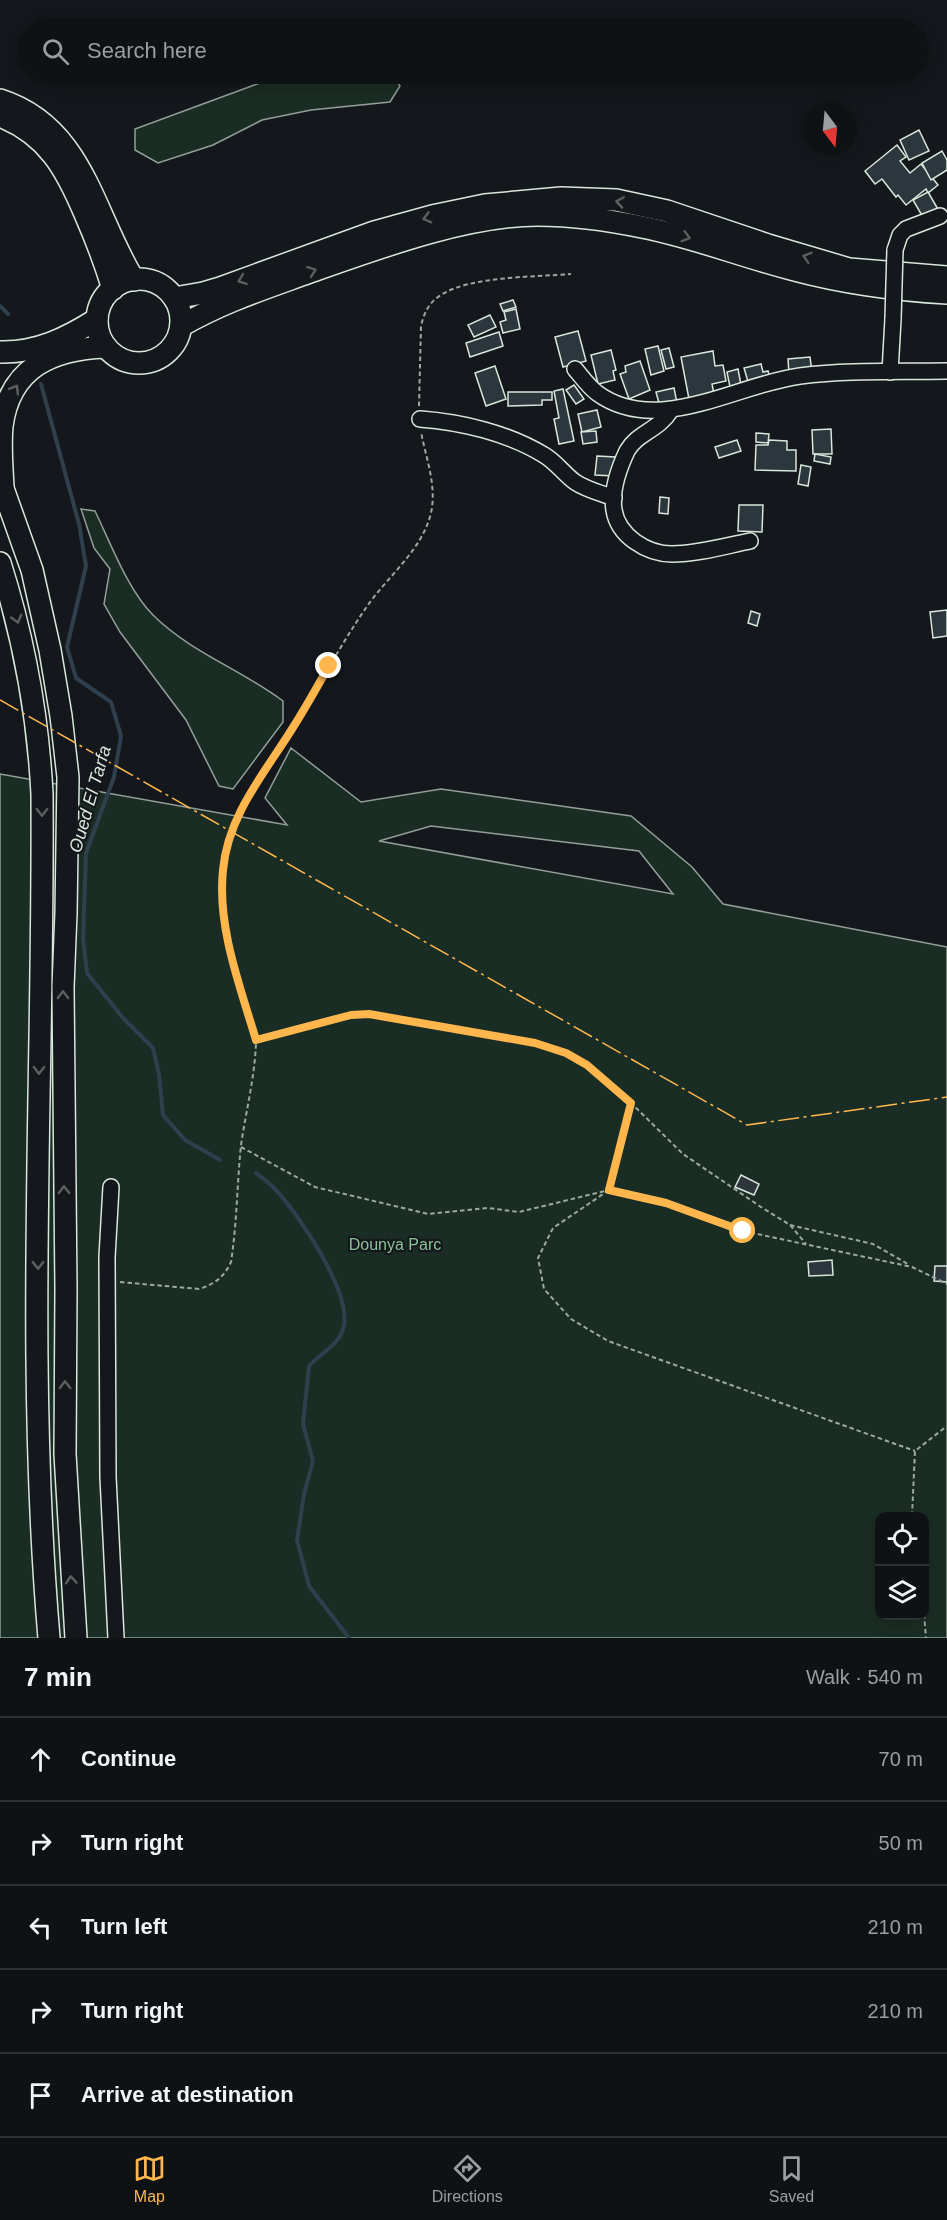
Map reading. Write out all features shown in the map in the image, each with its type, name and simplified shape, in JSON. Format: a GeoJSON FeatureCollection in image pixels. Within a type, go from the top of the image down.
{"type":"FeatureCollection","features":[{"type":"Feature","properties":{"kind":"highway"},"geometry":{"type":"LineString","coordinates":[[0,100],[34,116],[53,132],[70,152],[87,181],[115,247],[134,280]]}},
{"type":"Feature","properties":{"kind":"highway"},"geometry":{"type":"LineString","coordinates":[[0,116],[32,133],[63,165],[98,243],[112,289]]}},
{"type":"Feature","properties":{"kind":"highway"},"geometry":{"type":"LineString","coordinates":[[174,297],[220,288],[374,232],[432,216],[484,205],[561,198],[616,200],[667,211],[849,269],[947,277]]}},
{"type":"Feature","properties":{"kind":"highway"},"geometry":{"type":"LineString","coordinates":[[181,326],[226,302],[370,250],[471,223],[538,214],[607,221],[652,229],[828,278],[889,288],[947,293]]}},
{"type":"Feature","properties":{"kind":"highway"},"geometry":{"type":"LineString","coordinates":[[134,280],[156,283],[174,297],[180,314],[181,326],[174,344],[160,358],[150,362],[131,362],[121,359],[106,347],[100,337],[97,319],[99,308],[112,289],[134,280]]}},
{"type":"Feature","properties":{"kind":"highway"},"geometry":{"type":"LineString","coordinates":[[0,352],[45,346],[97,319]]}},
{"type":"Feature","properties":{"kind":"highway"},"geometry":{"type":"LineString","coordinates":[[76,1638],[67,1517],[65,1444],[63,987],[68,777],[62,716],[50,650],[32,570],[2,483],[2,428],[5,412],[20,382],[45,359],[73,349],[106,347]]}},
{"type":"Feature","properties":{"kind":"highway"},"geometry":{"type":"LineString","coordinates":[[0,563],[27,660],[35,714],[42,794],[36,1414],[40,1525],[49,1638]]}},
{"type":"Feature","properties":{"kind":"street"},"geometry":{"type":"LineString","coordinates":[[890,372],[896,250],[900,235],[906,229],[940,216]]}},
{"type":"Feature","properties":{"kind":"street"},"geometry":{"type":"LineString","coordinates":[[575,369],[597,393],[612,400],[641,409],[671,410],[797,376],[947,371]]}},
{"type":"Feature","properties":{"kind":"street"},"geometry":{"type":"LineString","coordinates":[[671,410],[662,423],[631,444],[623,459],[614,498],[614,511],[620,524],[640,546],[655,553],[674,554],[750,541]]}},
{"type":"Feature","properties":{"kind":"street"},"geometry":{"type":"LineString","coordinates":[[420,419],[463,424],[488,431],[544,454],[577,483],[614,498]]}},
{"type":"Feature","properties":{"kind":"street"},"geometry":{"type":"LineString","coordinates":[[111,1186],[108,1234],[109,1511],[116,1638]]}},
{"type":"Feature","properties":{"kind":"path"},"geometry":{"type":"LineString","coordinates":[[108,1281],[199,1289],[219,1280],[231,1262],[241,1147],[256,1040],[228,939],[223,871],[228,841],[246,800],[293,728],[342,644],[374,597],[402,565],[423,533],[431,512],[433,487],[426,459],[419,406],[424,315],[434,301],[450,290],[475,283],[571,274]]}},
{"type":"Feature","properties":{"kind":"path"},"geometry":{"type":"LineString","coordinates":[[256,1040],[351,1015],[378,1016],[535,1043],[566,1053],[587,1065],[631,1103],[683,1154],[761,1208],[790,1225],[873,1244],[947,1284]]}},
{"type":"Feature","properties":{"kind":"path"},"geometry":{"type":"LineString","coordinates":[[631,1103],[609,1190],[552,1228],[538,1258],[544,1288],[571,1319],[608,1341],[915,1450]]}},
{"type":"Feature","properties":{"kind":"path"},"geometry":{"type":"LineString","coordinates":[[241,1147],[315,1187],[428,1214],[488,1208],[519,1212],[609,1190],[666,1203],[743,1231],[912,1267]]}},
{"type":"Feature","properties":{"kind":"path"},"geometry":{"type":"LineString","coordinates":[[790,1225],[806,1244]]}},
{"type":"Feature","properties":{"kind":"path"},"geometry":{"type":"LineString","coordinates":[[915,1450],[947,1426]]}},
{"type":"Feature","properties":{"kind":"path"},"geometry":{"type":"LineString","coordinates":[[912,1512],[915,1450]]}},
{"type":"Feature","properties":{"kind":"path"},"geometry":{"type":"LineString","coordinates":[[924,1620],[926,1638]]}},
{"type":"Feature","properties":{"kind":"green space"},"geometry":{"type":"Polygon","coordinates":[[[257,84],[398,84],[400,86],[390,102],[311,110],[262,120],[213,145],[158,163],[135,150],[135,129],[257,84]]]}},
{"type":"Feature","properties":{"kind":"green space"},"geometry":{"type":"Polygon","coordinates":[[[81,509],[95,511],[128,580],[153,615],[183,640],[283,701],[283,722],[233,789],[219,786],[186,720],[120,632],[104,604],[110,569],[94,548],[81,509]]]}},
{"type":"Feature","properties":{"kind":"green space","name":"Dounya Parc"},"geometry":{"type":"Polygon","coordinates":[[[291,748],[361,802],[441,789],[631,816],[692,867],[723,904],[947,947],[947,1638],[0,1638],[0,774],[287,825],[265,798],[291,748]],[[431,826],[379,841],[673,894],[639,851],[431,826]]]}},
{"type":"Feature","properties":{"kind":"building"},"geometry":{"type":"Polygon","coordinates":[[[919,130],[929,151],[909,160],[900,140],[919,130]]]}},
{"type":"Feature","properties":{"kind":"building"},"geometry":{"type":"Polygon","coordinates":[[[897,145],[906,157],[900,161],[910,173],[921,164],[938,185],[928,193],[926,189],[906,205],[898,195],[896,197],[882,179],[875,184],[865,171],[897,145]]]}},
{"type":"Feature","properties":{"kind":"building"},"geometry":{"type":"Polygon","coordinates":[[[942,151],[947,160],[947,170],[931,180],[922,163],[942,151]]]}},
{"type":"Feature","properties":{"kind":"building"},"geometry":{"type":"Polygon","coordinates":[[[928,192],[939,211],[924,219],[913,200],[928,192]]]}},
{"type":"Feature","properties":{"kind":"building"},"geometry":{"type":"Polygon","coordinates":[[[513,300],[516,307],[503,311],[500,304],[513,300]]]}},
{"type":"Feature","properties":{"kind":"building"},"geometry":{"type":"Polygon","coordinates":[[[516,309],[520,329],[503,333],[500,322],[506,320],[504,312],[516,309]]]}},
{"type":"Feature","properties":{"kind":"building"},"geometry":{"type":"Polygon","coordinates":[[[490,315],[496,327],[474,337],[468,325],[490,315]]]}},
{"type":"Feature","properties":{"kind":"building"},"geometry":{"type":"Polygon","coordinates":[[[578,331],[586,361],[563,367],[555,337],[578,331]]]}},
{"type":"Feature","properties":{"kind":"building"},"geometry":{"type":"Polygon","coordinates":[[[499,332],[503,346],[470,357],[466,343],[499,332]]]}},
{"type":"Feature","properties":{"kind":"building"},"geometry":{"type":"Polygon","coordinates":[[[658,346],[664,371],[651,375],[645,349],[658,346]]]}},
{"type":"Feature","properties":{"kind":"building"},"geometry":{"type":"Polygon","coordinates":[[[669,348],[674,367],[666,369],[661,350],[669,348]]]}},
{"type":"Feature","properties":{"kind":"building"},"geometry":{"type":"Polygon","coordinates":[[[611,350],[616,370],[613,371],[615,380],[598,384],[591,355],[611,350]]]}},
{"type":"Feature","properties":{"kind":"building"},"geometry":{"type":"Polygon","coordinates":[[[713,351],[715,366],[723,365],[726,381],[712,384],[714,394],[689,399],[681,357],[713,351]]]}},
{"type":"Feature","properties":{"kind":"building"},"geometry":{"type":"Polygon","coordinates":[[[810,357],[812,372],[789,374],[788,359],[810,357]]]}},
{"type":"Feature","properties":{"kind":"building"},"geometry":{"type":"Polygon","coordinates":[[[640,361],[650,390],[629,399],[620,374],[626,372],[625,366],[640,361]]]}},
{"type":"Feature","properties":{"kind":"building"},"geometry":{"type":"Polygon","coordinates":[[[761,364],[763,372],[768,371],[770,379],[749,385],[744,368],[761,364]]]}},
{"type":"Feature","properties":{"kind":"building"},"geometry":{"type":"Polygon","coordinates":[[[495,366],[506,399],[486,406],[475,373],[495,366]]]}},
{"type":"Feature","properties":{"kind":"building"},"geometry":{"type":"Polygon","coordinates":[[[738,369],[741,385],[730,387],[727,372],[738,369]]]}},
{"type":"Feature","properties":{"kind":"building"},"geometry":{"type":"Polygon","coordinates":[[[574,385],[584,399],[576,404],[566,390],[574,385]]]}},
{"type":"Feature","properties":{"kind":"building"},"geometry":{"type":"Polygon","coordinates":[[[674,388],[677,403],[660,407],[656,392],[674,388]]]}},
{"type":"Feature","properties":{"kind":"building"},"geometry":{"type":"Polygon","coordinates":[[[563,389],[574,441],[559,444],[554,419],[559,418],[554,391],[563,389]]]}},
{"type":"Feature","properties":{"kind":"building"},"geometry":{"type":"Polygon","coordinates":[[[508,392],[552,392],[552,400],[542,400],[542,405],[508,406],[508,392]]]}},
{"type":"Feature","properties":{"kind":"building"},"geometry":{"type":"Polygon","coordinates":[[[597,410],[601,427],[582,432],[578,414],[597,410]]]}},
{"type":"Feature","properties":{"kind":"building"},"geometry":{"type":"Polygon","coordinates":[[[831,429],[832,454],[813,454],[812,430],[831,429]]]}},
{"type":"Feature","properties":{"kind":"building"},"geometry":{"type":"Polygon","coordinates":[[[596,431],[597,442],[583,444],[581,432],[596,431]]]}},
{"type":"Feature","properties":{"kind":"building"},"geometry":{"type":"Polygon","coordinates":[[[756,433],[769,434],[768,443],[756,442],[756,433]]]}},
{"type":"Feature","properties":{"kind":"building"},"geometry":{"type":"Polygon","coordinates":[[[737,440],[741,451],[719,458],[715,447],[737,440]]]}},
{"type":"Feature","properties":{"kind":"building"},"geometry":{"type":"Polygon","coordinates":[[[769,440],[787,441],[787,450],[796,450],[796,471],[755,470],[756,445],[768,445],[769,440]]]}},
{"type":"Feature","properties":{"kind":"building"},"geometry":{"type":"Polygon","coordinates":[[[815,454],[831,457],[830,464],[814,461],[815,454]]]}},
{"type":"Feature","properties":{"kind":"building"},"geometry":{"type":"Polygon","coordinates":[[[597,456],[615,457],[614,476],[595,475],[597,456]]]}},
{"type":"Feature","properties":{"kind":"building"},"geometry":{"type":"Polygon","coordinates":[[[801,465],[811,467],[808,486],[798,484],[801,465]]]}},
{"type":"Feature","properties":{"kind":"building"},"geometry":{"type":"Polygon","coordinates":[[[660,497],[669,498],[668,514],[659,513],[660,497]]]}},
{"type":"Feature","properties":{"kind":"building"},"geometry":{"type":"Polygon","coordinates":[[[739,505],[763,505],[762,532],[738,531],[739,505]]]}},
{"type":"Feature","properties":{"kind":"building"},"geometry":{"type":"Polygon","coordinates":[[[947,610],[947,636],[933,638],[930,612],[947,610]]]}},
{"type":"Feature","properties":{"kind":"building"},"geometry":{"type":"Polygon","coordinates":[[[751,611],[760,614],[757,626],[748,623],[751,611]]]}},
{"type":"Feature","properties":{"kind":"building"},"geometry":{"type":"Polygon","coordinates":[[[741,1175],[759,1184],[754,1195],[735,1187],[741,1175]]]}},
{"type":"Feature","properties":{"kind":"building"},"geometry":{"type":"Polygon","coordinates":[[[832,1260],[833,1275],[809,1276],[808,1262],[832,1260]]]}},
{"type":"Feature","properties":{"kind":"building"},"geometry":{"type":"Polygon","coordinates":[[[935,1266],[947,1266],[947,1282],[934,1281],[935,1266]]]}},
{"type":"Feature","properties":{"kind":"waterway","name":"Oued El Tarfa"},"geometry":{"type":"LineString","coordinates":[[0,306],[8,314]]}},
{"type":"Feature","properties":{"kind":"waterway","name":"Oued El Tarfa"},"geometry":{"type":"LineString","coordinates":[[41,384],[79,524],[86,566],[67,647],[76,678],[111,702],[121,736],[114,777],[86,853],[83,938],[87,973],[123,1018],[153,1048],[159,1074],[163,1115],[185,1140],[220,1160]]}},
{"type":"Feature","properties":{"kind":"waterway"},"geometry":{"type":"LineString","coordinates":[[256,1173],[284,1200],[308,1233],[331,1273],[344,1310],[344,1325],[339,1338],[309,1366],[303,1424],[313,1461],[304,1494],[297,1540],[309,1586],[349,1638]]}},
{"type":"Feature","properties":{"kind":"power"},"geometry":{"type":"LineString","coordinates":[[0,700],[747,1125],[947,1097]]}},
{"type":"Feature","properties":{"kind":"route"},"geometry":{"type":"LineString","coordinates":[[329,666],[293,728],[246,800],[228,841],[223,871],[228,939],[256,1040],[305,1025],[351,1015],[369,1014],[535,1043],[566,1053],[587,1065],[631,1103],[609,1190],[666,1203],[743,1231]]}}]}
